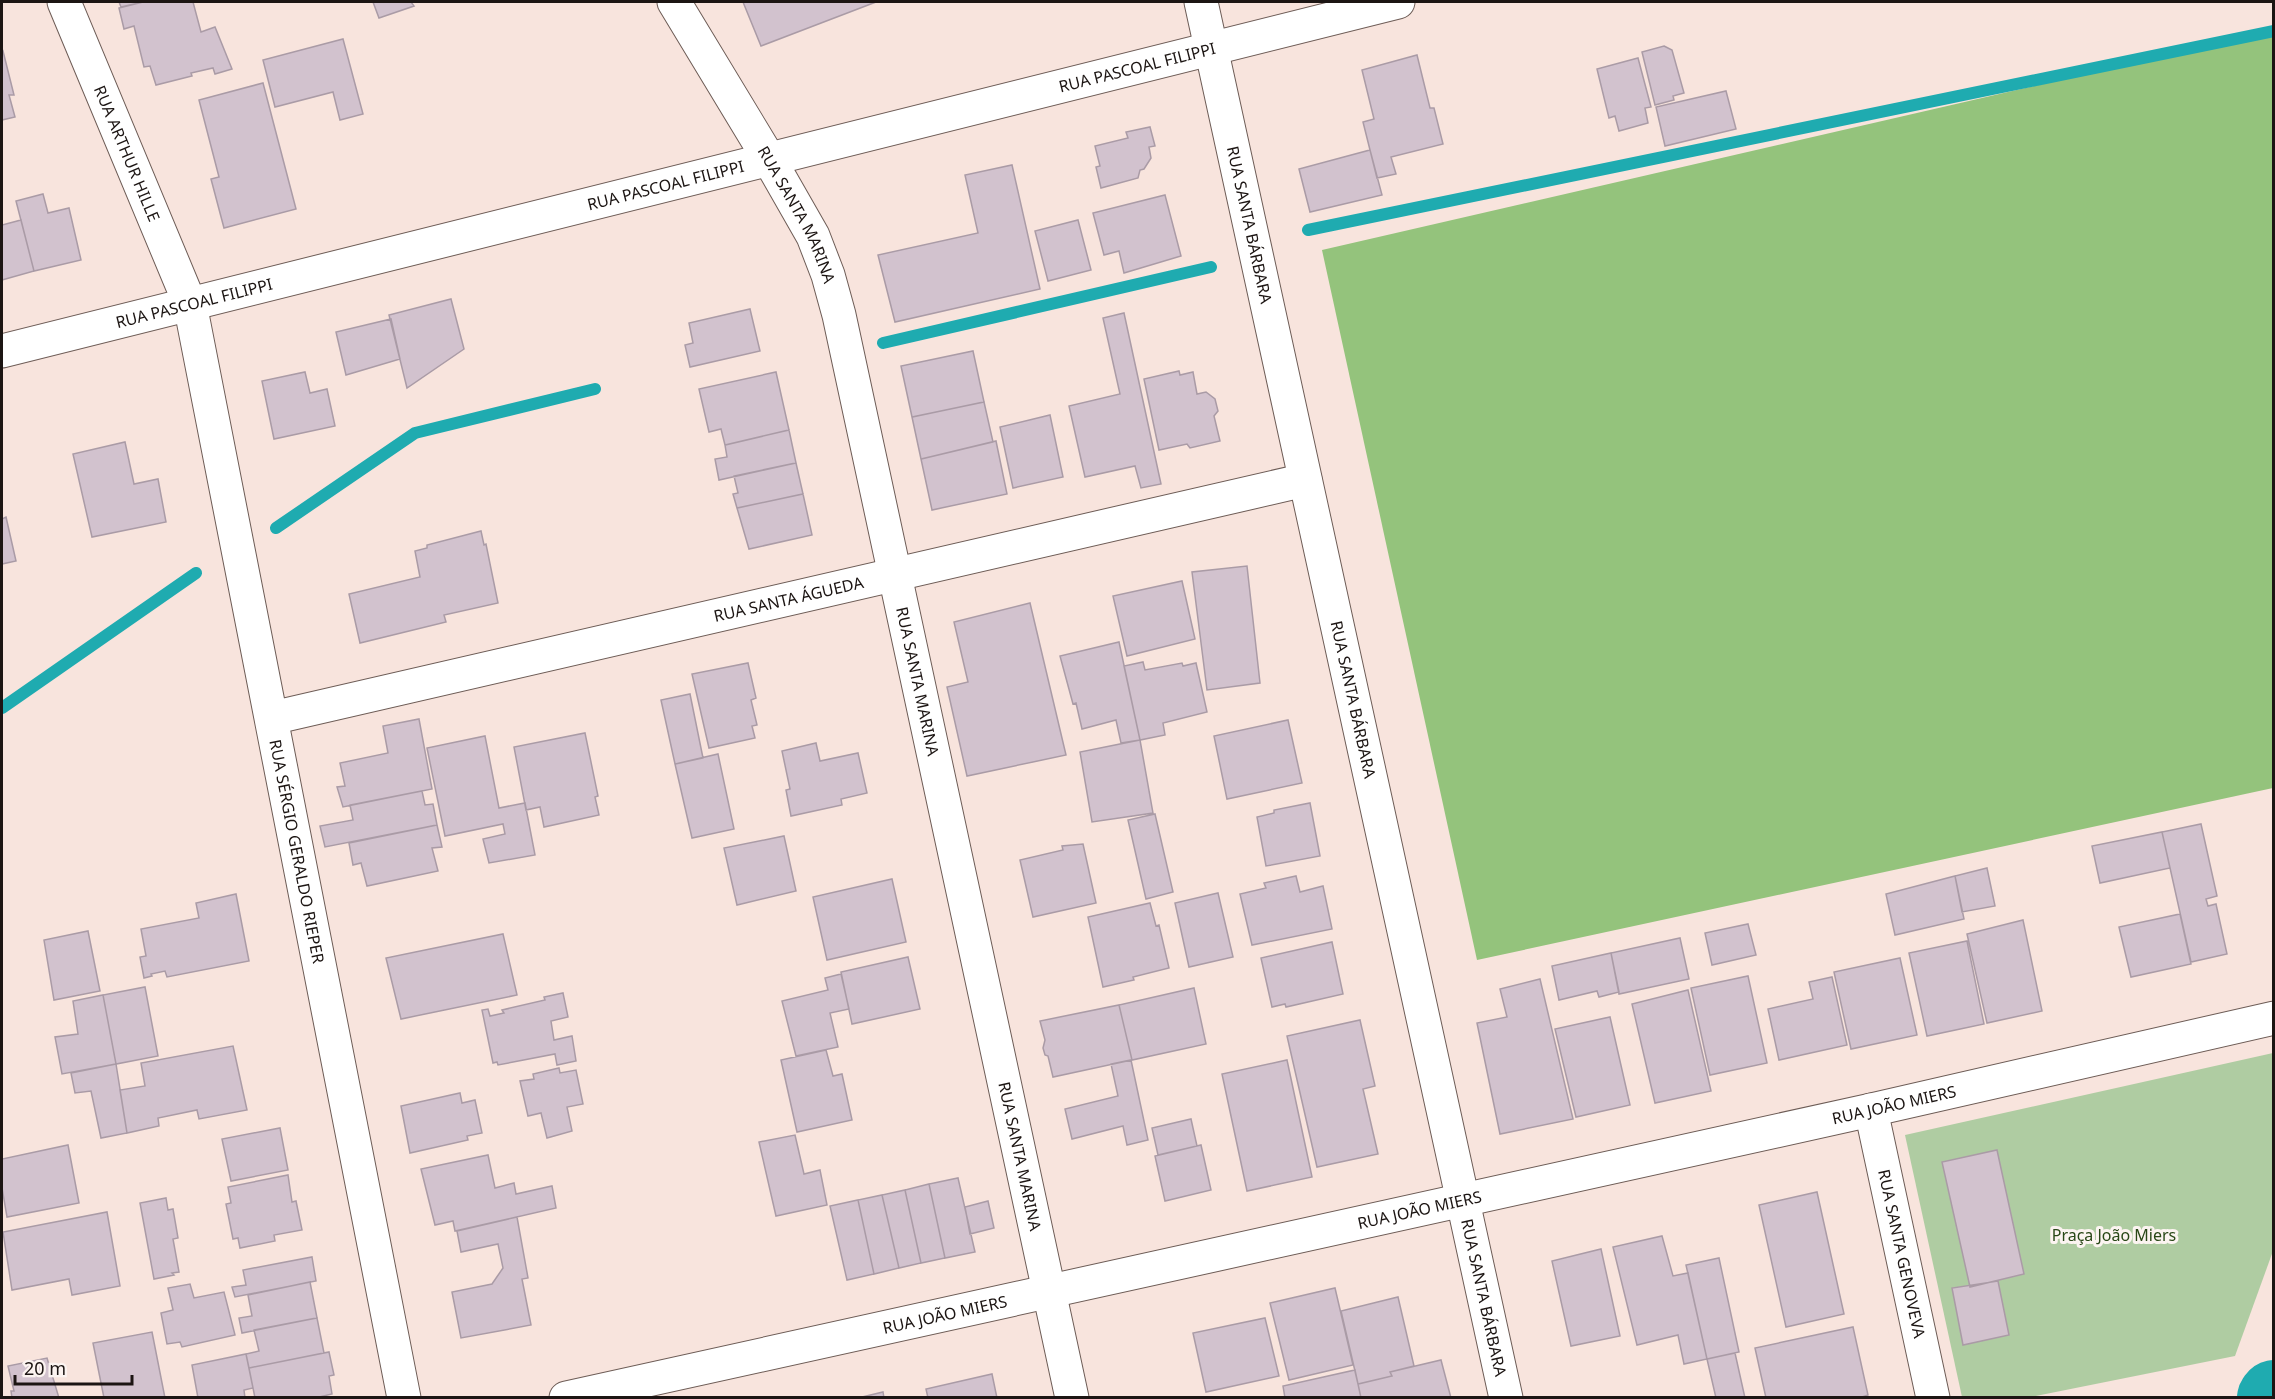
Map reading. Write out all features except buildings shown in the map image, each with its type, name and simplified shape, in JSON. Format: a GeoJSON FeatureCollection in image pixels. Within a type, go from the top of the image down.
{"type":"FeatureCollection","features":[{"type":"Feature","properties":{"kind":"street","name":"RUA ARTHUR HILLE"},"geometry":{"type":"LineString","coordinates":[[64,2],[190,304]]}},
{"type":"Feature","properties":{"kind":"street","name":"RUA SANTA MARINA"},"geometry":{"type":"LineString","coordinates":[[674,2],[770,159],[813,236],[828,275],[839,315],[1072,1398]]}},
{"type":"Feature","properties":{"kind":"street","name":"RUA SANTA BÁRBARA"},"geometry":{"type":"LineString","coordinates":[[1201,2],[1506,1398]]}},
{"type":"Feature","properties":{"kind":"street","name":"RUA PASCOAL FILIPPI"},"geometry":{"type":"LineString","coordinates":[[2,351],[1398,2]]}},
{"type":"Feature","properties":{"kind":"street","name":"RUA SÉRGIO GERALDO RIEPER"},"geometry":{"type":"LineString","coordinates":[[190,304],[404,1398]]}},
{"type":"Feature","properties":{"kind":"street","name":"RUA SANTA ÁGUEDA"},"geometry":{"type":"LineString","coordinates":[[272,718],[1305,480]]}},
{"type":"Feature","properties":{"kind":"street","name":"RUA JOÃO MIERS"},"geometry":{"type":"LineString","coordinates":[[566,1398],[1870,1110],[2274,1018]]}},
{"type":"Feature","properties":{"kind":"street","name":"RUA SANTA GENOVEVA"},"geometry":{"type":"LineString","coordinates":[[1870,1110],[1933,1398]]}},
{"type":"Feature","properties":{"kind":"green space"},"geometry":{"type":"Polygon","coordinates":[[[2273,31],[2273,788],[1477,960],[1322,250],[2273,31]]]}},
{"type":"Feature","properties":{"kind":"green space","name":"Praça João Miers"},"geometry":{"type":"Polygon","coordinates":[[[2273,1053],[2273,1251],[2235,1356],[2031,1397],[1962,1397],[1905,1135],[2273,1053]]]}},
{"type":"Feature","properties":{"kind":"waterway"},"geometry":{"type":"LineString","coordinates":[[1308,230],[2274,31]]}},
{"type":"Feature","properties":{"kind":"waterway"},"geometry":{"type":"LineString","coordinates":[[883,343],[1211,267]]}},
{"type":"Feature","properties":{"kind":"waterway"},"geometry":{"type":"LineString","coordinates":[[276,528],[415,433],[595,389]]}},
{"type":"Feature","properties":{"kind":"waterway"},"geometry":{"type":"LineString","coordinates":[[2,708],[196,573]]}}]}
